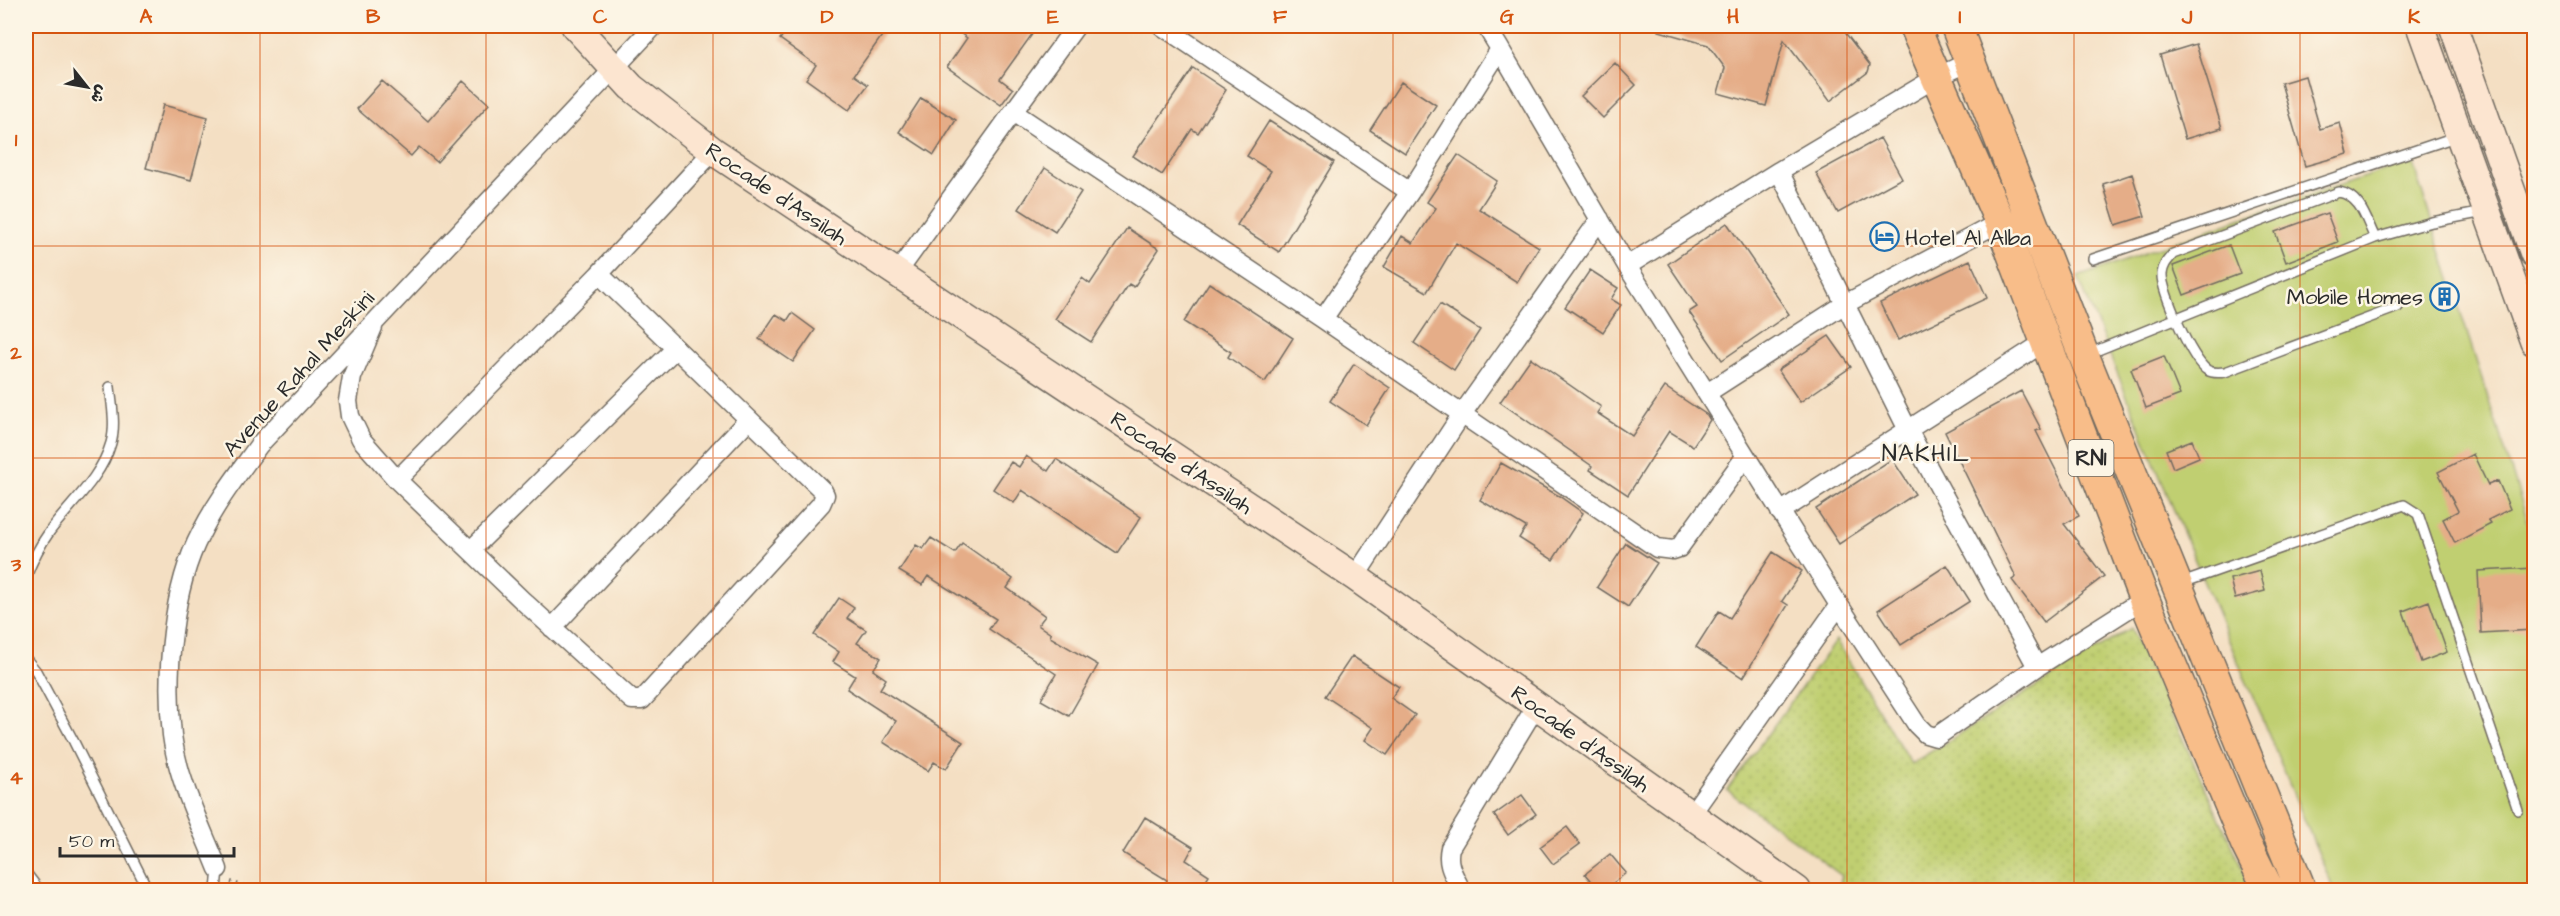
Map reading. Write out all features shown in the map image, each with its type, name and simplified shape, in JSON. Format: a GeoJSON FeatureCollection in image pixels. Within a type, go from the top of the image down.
{"type":"FeatureCollection","features":[{"type":"Feature","properties":{"kind":"main road","name":"RN1"},"geometry":{"type":"LineString","coordinates":[[1914,26],[2000,222],[2144,599],[2246,844],[2269,891]]}},
{"type":"Feature","properties":{"kind":"main road","name":"RN1"},"geometry":{"type":"LineString","coordinates":[[1956,26],[2084,356],[2301,891]]}},
{"type":"Feature","properties":{"kind":"street","name":"Rocade d'Assilah"},"geometry":{"type":"LineString","coordinates":[[575,26],[649,103],[713,151],[1355,577],[1797,891]]}},
{"type":"Feature","properties":{"kind":"street","name":"Avenue Rahal Meskini"},"geometry":{"type":"LineString","coordinates":[[218,874],[185,787],[172,736],[170,683],[174,629],[184,575],[200,533],[259,445],[373,327],[654,26]]}},
{"type":"Feature","properties":{"kind":"street"},"geometry":{"type":"LineString","coordinates":[[897,273],[1076,26]]}},
{"type":"Feature","properties":{"kind":"street"},"geometry":{"type":"LineString","coordinates":[[1162,26],[1410,192]]}},
{"type":"Feature","properties":{"kind":"street"},"geometry":{"type":"LineString","coordinates":[[1488,26],[1627,266],[1745,458],[1917,725],[1930,736],[1941,735],[2037,667],[2144,599]]}},
{"type":"Feature","properties":{"kind":"street"},"geometry":{"type":"LineString","coordinates":[[2420,26],[2535,342]]}},
{"type":"Feature","properties":{"kind":"street"},"geometry":{"type":"LineString","coordinates":[[2453,26],[2535,254]]}},
{"type":"Feature","properties":{"kind":"street"},"geometry":{"type":"LineString","coordinates":[[1323,319],[1410,192],[1500,49]]}},
{"type":"Feature","properties":{"kind":"street"},"geometry":{"type":"LineString","coordinates":[[1627,266],[1779,171],[1937,77],[1971,61]]}},
{"type":"Feature","properties":{"kind":"street"},"geometry":{"type":"LineString","coordinates":[[1013,112],[1323,319],[1657,548],[1673,550],[1683,543],[1745,458]]}},
{"type":"Feature","properties":{"kind":"street"},"geometry":{"type":"LineString","coordinates":[[398,480],[598,274],[713,151]]}},
{"type":"Feature","properties":{"kind":"street"},"geometry":{"type":"LineString","coordinates":[[1779,171],[1908,430],[2037,667]]}},
{"type":"Feature","properties":{"kind":"street"},"geometry":{"type":"LineString","coordinates":[[1355,577],[1462,414],[1600,219]]}},
{"type":"Feature","properties":{"kind":"street"},"geometry":{"type":"LineString","coordinates":[[1707,393],[1845,304],[2000,222]]}},
{"type":"Feature","properties":{"kind":"street"},"geometry":{"type":"LineString","coordinates":[[373,327],[352,377],[348,401],[350,416],[361,439],[398,480],[552,628],[633,700],[637,701],[645,699],[824,499],[824,491],[598,274]]}},
{"type":"Feature","properties":{"kind":"street"},"geometry":{"type":"LineString","coordinates":[[1780,512],[2046,341]]}},
{"type":"Feature","properties":{"kind":"street"},"geometry":{"type":"LineString","coordinates":[[472,549],[675,349]]}},
{"type":"Feature","properties":{"kind":"street"},"geometry":{"type":"LineString","coordinates":[[552,628],[748,420]]}},
{"type":"Feature","properties":{"kind":"street"},"geometry":{"type":"LineString","coordinates":[[1690,816],[1839,605]]}},
{"type":"Feature","properties":{"kind":"street"},"geometry":{"type":"LineString","coordinates":[[1461,891],[1449,866],[1450,848],[1536,706]]}},
{"type":"Feature","properties":{"kind":"lane"},"geometry":{"type":"LineString","coordinates":[[2093,259],[2461,135]]}},
{"type":"Feature","properties":{"kind":"lane"},"geometry":{"type":"LineString","coordinates":[[2375,238],[2356,200],[2348,194],[2339,192],[2174,254],[2164,264],[2162,276],[2176,318],[2197,360],[2205,369],[2214,373],[2224,372],[2398,307]]}},
{"type":"Feature","properties":{"kind":"lane"},"geometry":{"type":"LineString","coordinates":[[2084,356],[2375,238],[2432,222],[2486,212]]}},
{"type":"Feature","properties":{"kind":"lane"},"geometry":{"type":"LineString","coordinates":[[26,577],[49,532],[82,494],[103,463],[112,442],[113,419],[110,387]]}},
{"type":"Feature","properties":{"kind":"lane"},"geometry":{"type":"LineString","coordinates":[[2177,585],[2404,505],[2413,509],[2418,514],[2518,810]]}},
{"type":"Feature","properties":{"kind":"lane"},"geometry":{"type":"LineString","coordinates":[[26,659],[36,671],[74,742],[148,891]]}},
{"type":"Feature","properties":{"kind":"lane"},"geometry":{"type":"LineString","coordinates":[[26,873],[39,891]]}},
{"type":"Feature","properties":{"kind":"lane"},"geometry":{"type":"LineString","coordinates":[[216,891],[218,874]]}},
{"type":"Feature","properties":{"kind":"path"},"geometry":{"type":"LineString","coordinates":[[218,874],[256,891]]}},
{"type":"Feature","properties":{"kind":"green space"},"geometry":{"type":"Polygon","coordinates":[[[2412,161],[2534,541],[2534,889],[2530,890],[2334,890],[2078,277],[2245,217],[2412,161]]]}},
{"type":"Feature","properties":{"kind":"green space"},"geometry":{"type":"Polygon","coordinates":[[[2131,628],[2253,890],[1838,890],[1842,876],[1727,790],[1836,640],[1911,764],[2131,628]]]}},
{"type":"Feature","properties":{"kind":"building"},"geometry":{"type":"Polygon","coordinates":[[[790,26],[889,26],[854,75],[868,85],[849,110],[806,79],[816,65],[780,39],[790,26]]]}},
{"type":"Feature","properties":{"kind":"building"},"geometry":{"type":"Polygon","coordinates":[[[950,26],[1038,26],[1000,79],[1013,89],[1001,105],[947,67],[967,38],[950,26]]]}},
{"type":"Feature","properties":{"kind":"building"},"geometry":{"type":"Polygon","coordinates":[[[1659,26],[1840,26],[1870,65],[1868,72],[1830,101],[1784,40],[1766,106],[1718,93],[1725,68],[1708,45],[1659,31],[1659,26]]]}},
{"type":"Feature","properties":{"kind":"building"},"geometry":{"type":"Polygon","coordinates":[[[2196,44],[2222,128],[2185,139],[2160,55],[2196,44]]]}},
{"type":"Feature","properties":{"kind":"building"},"geometry":{"type":"Polygon","coordinates":[[[1615,63],[1636,85],[1603,118],[1581,96],[1615,63]]]}},
{"type":"Feature","properties":{"kind":"building"},"geometry":{"type":"Polygon","coordinates":[[[1193,68],[1226,90],[1198,133],[1192,129],[1162,175],[1133,156],[1193,68]]]}},
{"type":"Feature","properties":{"kind":"building"},"geometry":{"type":"Polygon","coordinates":[[[2305,76],[2320,129],[2340,123],[2348,154],[2305,166],[2281,83],[2305,76]]]}},
{"type":"Feature","properties":{"kind":"building"},"geometry":{"type":"Polygon","coordinates":[[[382,81],[428,121],[463,81],[489,104],[437,162],[419,147],[411,156],[357,109],[382,81]]]}},
{"type":"Feature","properties":{"kind":"building"},"geometry":{"type":"Polygon","coordinates":[[[1401,82],[1436,105],[1405,153],[1370,130],[1401,82]]]}},
{"type":"Feature","properties":{"kind":"building"},"geometry":{"type":"Polygon","coordinates":[[[921,98],[956,120],[934,155],[899,132],[921,98]]]}},
{"type":"Feature","properties":{"kind":"building"},"geometry":{"type":"Polygon","coordinates":[[[163,105],[208,117],[191,180],[146,168],[163,105]]]}},
{"type":"Feature","properties":{"kind":"building"},"geometry":{"type":"Polygon","coordinates":[[[1269,121],[1334,162],[1279,252],[1237,225],[1271,171],[1247,156],[1269,121]]]}},
{"type":"Feature","properties":{"kind":"building"},"geometry":{"type":"Polygon","coordinates":[[[1880,138],[1902,178],[1838,213],[1816,173],[1880,138]]]}},
{"type":"Feature","properties":{"kind":"building"},"geometry":{"type":"Polygon","coordinates":[[[1458,155],[1497,181],[1479,209],[1539,247],[1517,282],[1456,243],[1427,292],[1384,267],[1402,236],[1413,243],[1436,208],[1427,202],[1458,155]]]}},
{"type":"Feature","properties":{"kind":"building"},"geometry":{"type":"Polygon","coordinates":[[[1045,168],[1081,192],[1055,232],[1019,209],[1045,168]]]}},
{"type":"Feature","properties":{"kind":"building"},"geometry":{"type":"Polygon","coordinates":[[[2132,174],[2145,216],[2116,225],[2103,184],[2132,174]]]}},
{"type":"Feature","properties":{"kind":"building"},"geometry":{"type":"Polygon","coordinates":[[[2327,213],[2338,242],[2286,262],[2275,232],[2327,213]]]}},
{"type":"Feature","properties":{"kind":"building"},"geometry":{"type":"Polygon","coordinates":[[[1727,223],[1789,314],[1722,360],[1689,312],[1697,307],[1668,264],[1727,223]]]}},
{"type":"Feature","properties":{"kind":"building"},"geometry":{"type":"Polygon","coordinates":[[[1127,228],[1159,249],[1134,287],[1129,284],[1091,342],[1055,319],[1082,278],[1090,284],[1127,228]]]}},
{"type":"Feature","properties":{"kind":"building"},"geometry":{"type":"Polygon","coordinates":[[[2229,245],[2240,274],[2184,295],[2173,266],[2229,245]]]}},
{"type":"Feature","properties":{"kind":"building"},"geometry":{"type":"Polygon","coordinates":[[[1970,260],[1987,298],[1898,340],[1880,303],[1970,260]]]}},
{"type":"Feature","properties":{"kind":"building"},"geometry":{"type":"Polygon","coordinates":[[[1590,270],[1618,288],[1611,299],[1621,305],[1603,332],[1565,307],[1590,270]]]}},
{"type":"Feature","properties":{"kind":"building"},"geometry":{"type":"Polygon","coordinates":[[[1209,283],[1293,338],[1265,382],[1228,357],[1231,352],[1184,322],[1209,283]]]}},
{"type":"Feature","properties":{"kind":"building"},"geometry":{"type":"Polygon","coordinates":[[[1440,304],[1480,330],[1454,370],[1414,343],[1440,304]]]}},
{"type":"Feature","properties":{"kind":"building"},"geometry":{"type":"Polygon","coordinates":[[[792,313],[815,330],[793,362],[759,339],[776,314],[787,321],[792,313]]]}},
{"type":"Feature","properties":{"kind":"building"},"geometry":{"type":"Polygon","coordinates":[[[1829,336],[1851,367],[1800,402],[1778,370],[1829,336]]]}},
{"type":"Feature","properties":{"kind":"building"},"geometry":{"type":"Polygon","coordinates":[[[2164,356],[2180,395],[2146,408],[2131,369],[2164,356]]]}},
{"type":"Feature","properties":{"kind":"building"},"geometry":{"type":"Polygon","coordinates":[[[1531,358],[1601,407],[1597,413],[1632,436],[1665,387],[1707,415],[1710,420],[1693,446],[1669,431],[1628,495],[1590,470],[1592,466],[1500,402],[1531,358]]]}},
{"type":"Feature","properties":{"kind":"building"},"geometry":{"type":"Polygon","coordinates":[[[1354,364],[1390,388],[1366,425],[1330,401],[1354,364]]]}},
{"type":"Feature","properties":{"kind":"building"},"geometry":{"type":"Polygon","coordinates":[[[2021,391],[2041,429],[2036,431],[2079,516],[2064,524],[2104,576],[2044,622],[2012,580],[2016,577],[1945,432],[2021,391]]]}},
{"type":"Feature","properties":{"kind":"building"},"geometry":{"type":"Polygon","coordinates":[[[2192,440],[2199,457],[2173,468],[2166,450],[2192,440]]]}},
{"type":"Feature","properties":{"kind":"building"},"geometry":{"type":"Polygon","coordinates":[[[2473,454],[2488,485],[2498,481],[2510,509],[2488,520],[2491,524],[2455,543],[2443,519],[2458,511],[2438,472],[2473,454]]]}},
{"type":"Feature","properties":{"kind":"building"},"geometry":{"type":"Polygon","coordinates":[[[1026,456],[1048,471],[1056,459],[1141,517],[1117,553],[1022,490],[1014,503],[993,489],[1011,462],[1019,467],[1026,456]]]}},
{"type":"Feature","properties":{"kind":"building"},"geometry":{"type":"Polygon","coordinates":[[[1892,459],[1915,494],[1839,544],[1816,509],[1892,459]]]}},
{"type":"Feature","properties":{"kind":"building"},"geometry":{"type":"Polygon","coordinates":[[[1501,463],[1559,496],[1583,513],[1553,560],[1519,538],[1526,527],[1480,500],[1501,463]]]}},
{"type":"Feature","properties":{"kind":"building"},"geometry":{"type":"Polygon","coordinates":[[[931,538],[955,553],[962,543],[1013,579],[1007,588],[1045,616],[1038,625],[1051,634],[1050,637],[1098,665],[1069,716],[1041,700],[1056,674],[989,629],[996,619],[928,576],[922,585],[899,571],[916,545],[923,549],[931,538]]]}},
{"type":"Feature","properties":{"kind":"building"},"geometry":{"type":"Polygon","coordinates":[[[1626,543],[1657,563],[1628,607],[1597,587],[1626,543]]]}},
{"type":"Feature","properties":{"kind":"building"},"geometry":{"type":"Polygon","coordinates":[[[1773,552],[1802,571],[1782,601],[1788,605],[1743,678],[1696,647],[1719,611],[1730,618],[1773,552]]]}},
{"type":"Feature","properties":{"kind":"building"},"geometry":{"type":"Polygon","coordinates":[[[1947,565],[1970,601],[1901,645],[1878,610],[1947,565]]]}},
{"type":"Feature","properties":{"kind":"building"},"geometry":{"type":"Polygon","coordinates":[[[2535,568],[2535,600],[2532,601],[2533,630],[2481,633],[2478,571],[2535,568]]]}},
{"type":"Feature","properties":{"kind":"building"},"geometry":{"type":"Polygon","coordinates":[[[2260,571],[2265,591],[2235,599],[2230,579],[2260,571]]]}},
{"type":"Feature","properties":{"kind":"building"},"geometry":{"type":"Polygon","coordinates":[[[839,598],[854,608],[847,618],[866,630],[857,643],[881,658],[873,670],[886,679],[880,689],[963,742],[946,769],[934,762],[928,771],[883,742],[896,721],[847,689],[855,676],[833,662],[839,652],[814,635],[839,598]]]}},
{"type":"Feature","properties":{"kind":"building"},"geometry":{"type":"Polygon","coordinates":[[[2429,601],[2447,652],[2421,662],[2403,611],[2429,601]]]}},
{"type":"Feature","properties":{"kind":"building"},"geometry":{"type":"Polygon","coordinates":[[[1352,656],[1399,687],[1391,698],[1415,715],[1387,755],[1365,740],[1373,728],[1325,696],[1352,656]]]}},
{"type":"Feature","properties":{"kind":"building"},"geometry":{"type":"Polygon","coordinates":[[[1522,795],[1536,814],[1508,835],[1494,815],[1522,795]]]}},
{"type":"Feature","properties":{"kind":"building"},"geometry":{"type":"Polygon","coordinates":[[[1145,817],[1193,847],[1186,860],[1209,875],[1199,891],[1161,891],[1167,880],[1123,853],[1145,817]]]}},
{"type":"Feature","properties":{"kind":"building"},"geometry":{"type":"Polygon","coordinates":[[[1567,827],[1580,844],[1553,864],[1540,847],[1567,827]]]}},
{"type":"Feature","properties":{"kind":"building"},"geometry":{"type":"Polygon","coordinates":[[[1610,854],[1626,873],[1603,891],[1599,891],[1585,874],[1610,854]]]}},
{"type":"Feature","properties":{"kind":"place","name":"Hotel Al Alba"},"geometry":{"type":"Point","coordinates":[1884,237]}},
{"type":"Feature","properties":{"kind":"place","name":"Mobile Homes"},"geometry":{"type":"Point","coordinates":[2444,296]}},
{"type":"Feature","properties":{"kind":"district","name":"NAKHIL"},"geometry":{"type":"Point","coordinates":[1926,453]}}]}
